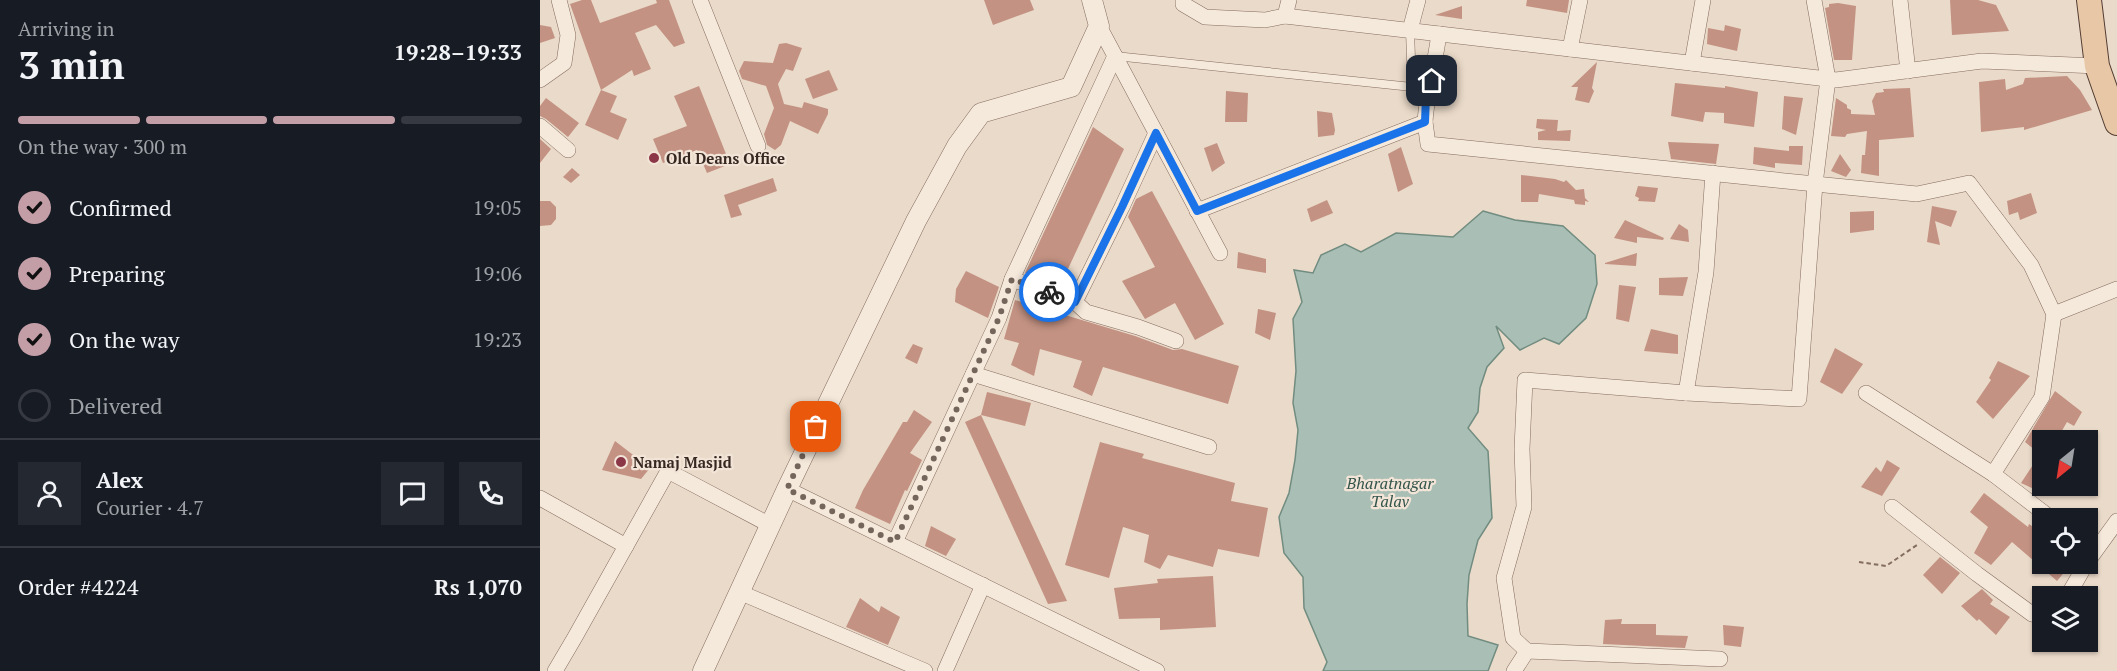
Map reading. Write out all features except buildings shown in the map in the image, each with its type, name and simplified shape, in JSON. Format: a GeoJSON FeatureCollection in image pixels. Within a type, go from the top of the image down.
{"type":"FeatureCollection","features":[{"type":"Feature","properties":{"kind":"main road"},"geometry":{"type":"LineString","coordinates":[[2089,0],[2097,66],[2117,123]]}},
{"type":"Feature","properties":{"kind":"street"},"geometry":{"type":"LineString","coordinates":[[540,80],[564,63],[568,35],[559,0]]}},
{"type":"Feature","properties":{"kind":"street"},"geometry":{"type":"LineString","coordinates":[[700,0],[758,146]]}},
{"type":"Feature","properties":{"kind":"street"},"geometry":{"type":"LineString","coordinates":[[1092,0],[1099,26],[1220,253]]}},
{"type":"Feature","properties":{"kind":"street"},"geometry":{"type":"LineString","coordinates":[[1183,0],[1183,4],[1205,17],[1265,20],[1285,16],[1836,80],[1982,61],[2097,66]]}},
{"type":"Feature","properties":{"kind":"street"},"geometry":{"type":"LineString","coordinates":[[1285,16],[1289,0]]}},
{"type":"Feature","properties":{"kind":"street"},"geometry":{"type":"LineString","coordinates":[[1410,30],[1418,0]]}},
{"type":"Feature","properties":{"kind":"street"},"geometry":{"type":"LineString","coordinates":[[1570,49],[1580,0]]}},
{"type":"Feature","properties":{"kind":"street"},"geometry":{"type":"LineString","coordinates":[[1692,63],[1702,0]]}},
{"type":"Feature","properties":{"kind":"street"},"geometry":{"type":"LineString","coordinates":[[1720,659],[1527,651],[1514,639],[1504,578],[1524,507],[1522,449],[1525,380],[1686,393],[1799,399],[1815,184],[1828,79],[1814,0]]}},
{"type":"Feature","properties":{"kind":"street"},"geometry":{"type":"LineString","coordinates":[[1900,0],[1908,70]]}},
{"type":"Feature","properties":{"kind":"street"},"geometry":{"type":"LineString","coordinates":[[703,671],[787,489],[916,221],[957,146],[981,113],[1071,87],[1099,26]]}},
{"type":"Feature","properties":{"kind":"street"},"geometry":{"type":"LineString","coordinates":[[1439,34],[1432,81],[1426,96],[1425,122],[1428,144],[1917,194],[1969,183],[2031,265],[2054,314],[2042,397],[1992,474]]}},
{"type":"Feature","properties":{"kind":"street"},"geometry":{"type":"LineString","coordinates":[[895,542],[999,318],[1012,279],[1115,56]]}},
{"type":"Feature","properties":{"kind":"street"},"geometry":{"type":"LineString","coordinates":[[1197,211],[1425,122]]}},
{"type":"Feature","properties":{"kind":"street"},"geometry":{"type":"LineString","coordinates":[[540,126],[568,150]]}},
{"type":"Feature","properties":{"kind":"street"},"geometry":{"type":"LineString","coordinates":[[1075,302],[1156,133]]}},
{"type":"Feature","properties":{"kind":"street"},"geometry":{"type":"LineString","coordinates":[[1686,393],[1706,272],[1713,173]]}},
{"type":"Feature","properties":{"kind":"street"},"geometry":{"type":"LineString","coordinates":[[1012,279],[1075,302],[1086,312],[1176,340]]}},
{"type":"Feature","properties":{"kind":"street"},"geometry":{"type":"LineString","coordinates":[[2054,314],[2117,289]]}},
{"type":"Feature","properties":{"kind":"street"},"geometry":{"type":"LineString","coordinates":[[973,374],[1209,447]]}},
{"type":"Feature","properties":{"kind":"street"},"geometry":{"type":"LineString","coordinates":[[1866,393],[1992,474],[2037,508]]}},
{"type":"Feature","properties":{"kind":"street"},"geometry":{"type":"LineString","coordinates":[[540,665],[552,671],[668,471],[770,525]]}},
{"type":"Feature","properties":{"kind":"street"},"geometry":{"type":"LineString","coordinates":[[787,489],[1157,671]]}},
{"type":"Feature","properties":{"kind":"street"},"geometry":{"type":"LineString","coordinates":[[540,498],[626,546]]}},
{"type":"Feature","properties":{"kind":"street"},"geometry":{"type":"LineString","coordinates":[[1892,507],[2032,614]]}},
{"type":"Feature","properties":{"kind":"street"},"geometry":{"type":"LineString","coordinates":[[2098,544],[2117,521]]}},
{"type":"Feature","properties":{"kind":"street"},"geometry":{"type":"LineString","coordinates":[[945,671],[984,585]]}},
{"type":"Feature","properties":{"kind":"street"},"geometry":{"type":"LineString","coordinates":[[739,592],[926,671]]}},
{"type":"Feature","properties":{"kind":"street"},"geometry":{"type":"LineString","coordinates":[[1514,671],[1527,651]]}},
{"type":"Feature","properties":{"kind":"lane"},"geometry":{"type":"LineString","coordinates":[[1115,56],[1412,87],[1410,30]]}},
{"type":"Feature","properties":{"kind":"path"},"geometry":{"type":"LineString","coordinates":[[1859,562],[1886,566],[1929,537]]}},
{"type":"Feature","properties":{"kind":"water","name":"Bharatnagar Talav"},"geometry":{"type":"Polygon","coordinates":[[[1483,211],[1515,220],[1563,226],[1595,255],[1597,284],[1586,318],[1559,344],[1544,338],[1520,350],[1496,326],[1504,348],[1487,367],[1480,388],[1478,412],[1468,428],[1488,451],[1492,518],[1478,540],[1469,575],[1468,636],[1498,645],[1488,671],[1323,671],[1327,662],[1304,608],[1303,577],[1284,553],[1279,517],[1289,493],[1298,430],[1293,403],[1296,371],[1293,319],[1302,302],[1294,270],[1313,273],[1321,255],[1345,244],[1361,252],[1396,233],[1453,237],[1483,211]]]}},
{"type":"Feature","properties":{"kind":"way so far"},"geometry":{"type":"LineString","coordinates":[[816,427],[787,489],[895,542],[999,318],[1012,279],[1049,292]]}},
{"type":"Feature","properties":{"kind":"place","name":"Old Deans Office"},"geometry":{"type":"Point","coordinates":[654,158]}},
{"type":"Feature","properties":{"kind":"place","name":"Namaj Masjid"},"geometry":{"type":"Point","coordinates":[621,462]}},
{"type":"Feature","properties":{"kind":"route"},"geometry":{"type":"LineString","coordinates":[[1049,292],[1075,302],[1156,133],[1197,211],[1425,122],[1426,96],[1432,81]]}}]}
